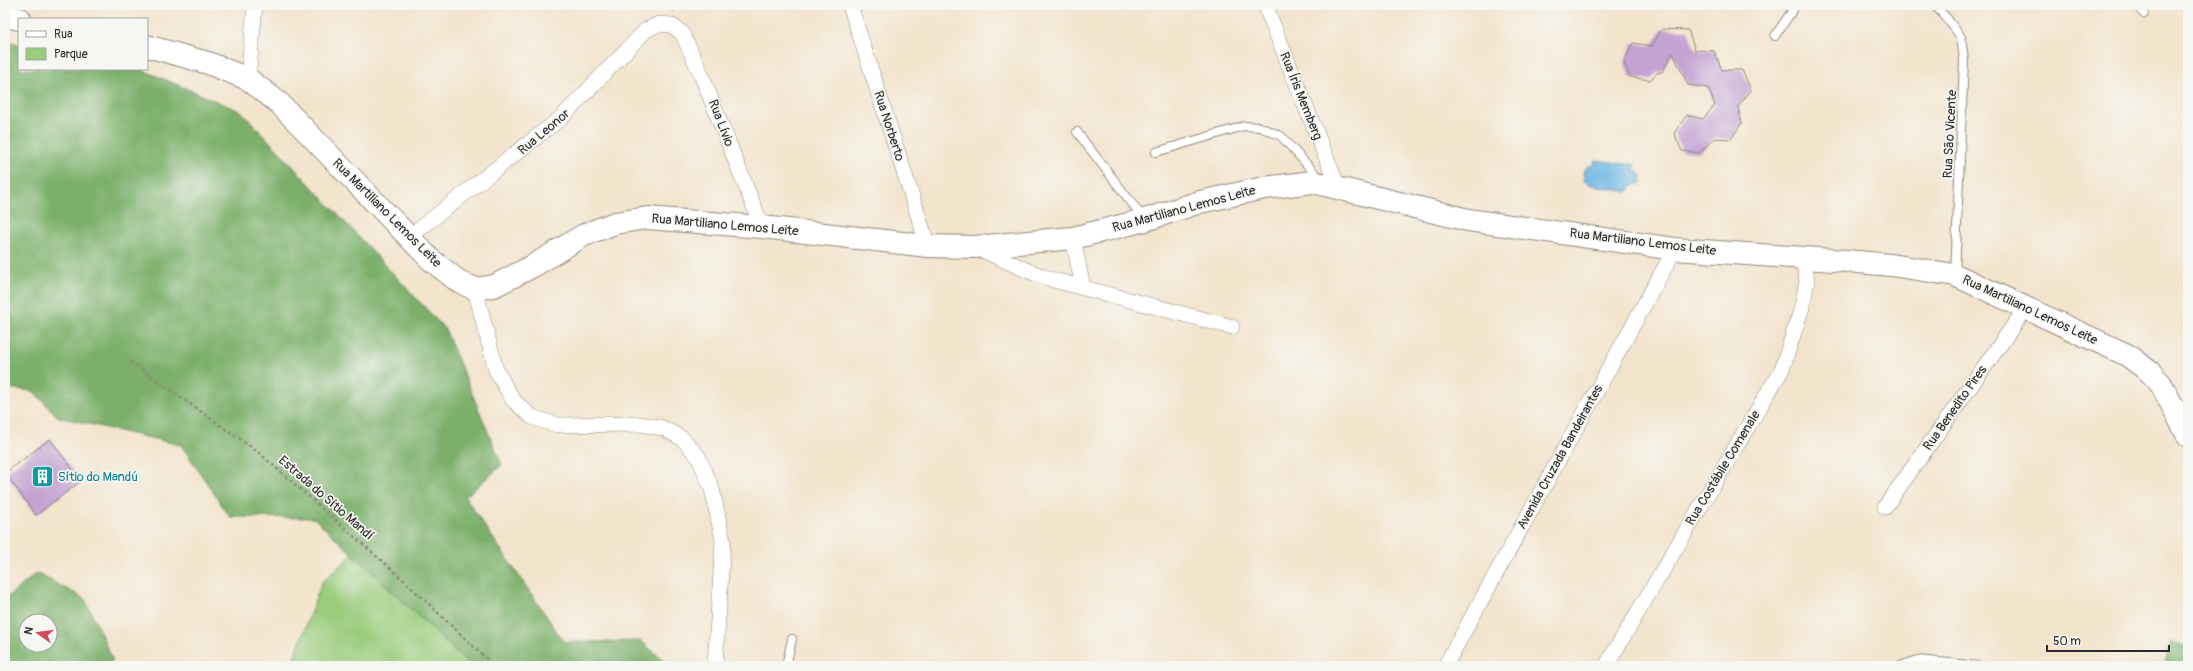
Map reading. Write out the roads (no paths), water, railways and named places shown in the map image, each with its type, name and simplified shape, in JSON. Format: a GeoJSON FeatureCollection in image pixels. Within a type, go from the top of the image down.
{"type":"FeatureCollection","features":[{"type":"Feature","properties":{"kind":"street"},"geometry":{"type":"LineString","coordinates":[[248,79],[255,5]]}},
{"type":"Feature","properties":{"kind":"street","name":"Rua Norberto"},"geometry":{"type":"LineString","coordinates":[[850,5],[928,246]]}},
{"type":"Feature","properties":{"kind":"street","name":"Rua Íris Memberg"},"geometry":{"type":"LineString","coordinates":[[1265,5],[1332,186]]}},
{"type":"Feature","properties":{"kind":"street"},"geometry":{"type":"LineString","coordinates":[[5,16],[18,19]]}},
{"type":"Feature","properties":{"kind":"street","name":"Rua Leonor"},"geometry":{"type":"LineString","coordinates":[[409,237],[562,117],[646,30],[659,24],[671,25]]}},
{"type":"Feature","properties":{"kind":"street","name":"Rua Lívio"},"geometry":{"type":"LineString","coordinates":[[671,25],[682,32],[701,74],[762,227]]}},
{"type":"Feature","properties":{"kind":"street","name":"Rua Martiliano Lemos Leite"},"geometry":{"type":"LineString","coordinates":[[148,46],[208,63],[248,79],[278,103],[430,259],[458,282],[475,289],[494,286],[534,266],[584,235],[615,223],[647,218],[762,227],[928,246],[975,247],[1073,238],[1145,220],[1200,202],[1264,188],[1308,182],[1332,186],[1378,199],[1468,220],[1675,249],[1891,265],[1955,276],[2127,355],[2150,372],[2161,384],[2188,436]]}},
{"type":"Feature","properties":{"kind":"street"},"geometry":{"type":"LineString","coordinates":[[1073,238],[1083,288]]}},
{"type":"Feature","properties":{"kind":"street","name":"Rua Martiliano Lemos Leite"},"geometry":{"type":"LineString","coordinates":[[975,247],[1026,270],[1083,288],[1232,327]]}},
{"type":"Feature","properties":{"kind":"street","name":"Avenida Cruzada Bandeirantes"},"geometry":{"type":"LineString","coordinates":[[1445,666],[1675,249]]}},
{"type":"Feature","properties":{"kind":"street","name":"Rua Costábile Comenale"},"geometry":{"type":"LineString","coordinates":[[1606,666],[1782,369],[1802,306],[1807,281],[1803,258]]}},
{"type":"Feature","properties":{"kind":"street"},"geometry":{"type":"LineString","coordinates":[[475,289],[496,370],[513,400],[532,417],[557,425],[640,424],[663,428],[683,438],[698,456],[712,489],[723,541],[715,666]]}},
{"type":"Feature","properties":{"kind":"street","name":"Rua Benedito Pires"},"geometry":{"type":"LineString","coordinates":[[1885,507],[2026,308]]}},
{"type":"Feature","properties":{"kind":"lane"},"geometry":{"type":"LineString","coordinates":[[1775,36],[1796,5]]}},
{"type":"Feature","properties":{"kind":"lane","name":"Rua São Vicente"},"geometry":{"type":"LineString","coordinates":[[1934,5],[1945,16],[1961,37],[1964,60],[1955,276]]}},
{"type":"Feature","properties":{"kind":"lane"},"geometry":{"type":"LineString","coordinates":[[2136,5],[2144,14]]}},
{"type":"Feature","properties":{"kind":"lane"},"geometry":{"type":"LineString","coordinates":[[1156,152],[1244,126],[1260,127],[1276,133],[1291,145],[1332,186]]}},
{"type":"Feature","properties":{"kind":"lane"},"geometry":{"type":"LineString","coordinates":[[1077,132],[1145,220]]}},
{"type":"Feature","properties":{"kind":"lane"},"geometry":{"type":"LineString","coordinates":[[786,666],[792,639]]}},
{"type":"Feature","properties":{"kind":"lane"},"geometry":{"type":"LineString","coordinates":[[1900,666],[1918,660],[1979,666]]}},
{"type":"Feature","properties":{"kind":"water"},"geometry":{"type":"Polygon","coordinates":[[[1595,160],[1635,165],[1634,171],[1639,172],[1642,177],[1641,184],[1632,185],[1628,192],[1592,185],[1584,181],[1583,171],[1588,166],[1593,166],[1595,160]]]}},
{"type":"Feature","properties":{"kind":"place","name":"Sítio do Mandú"},"geometry":{"type":"Point","coordinates":[43,477]}}]}
